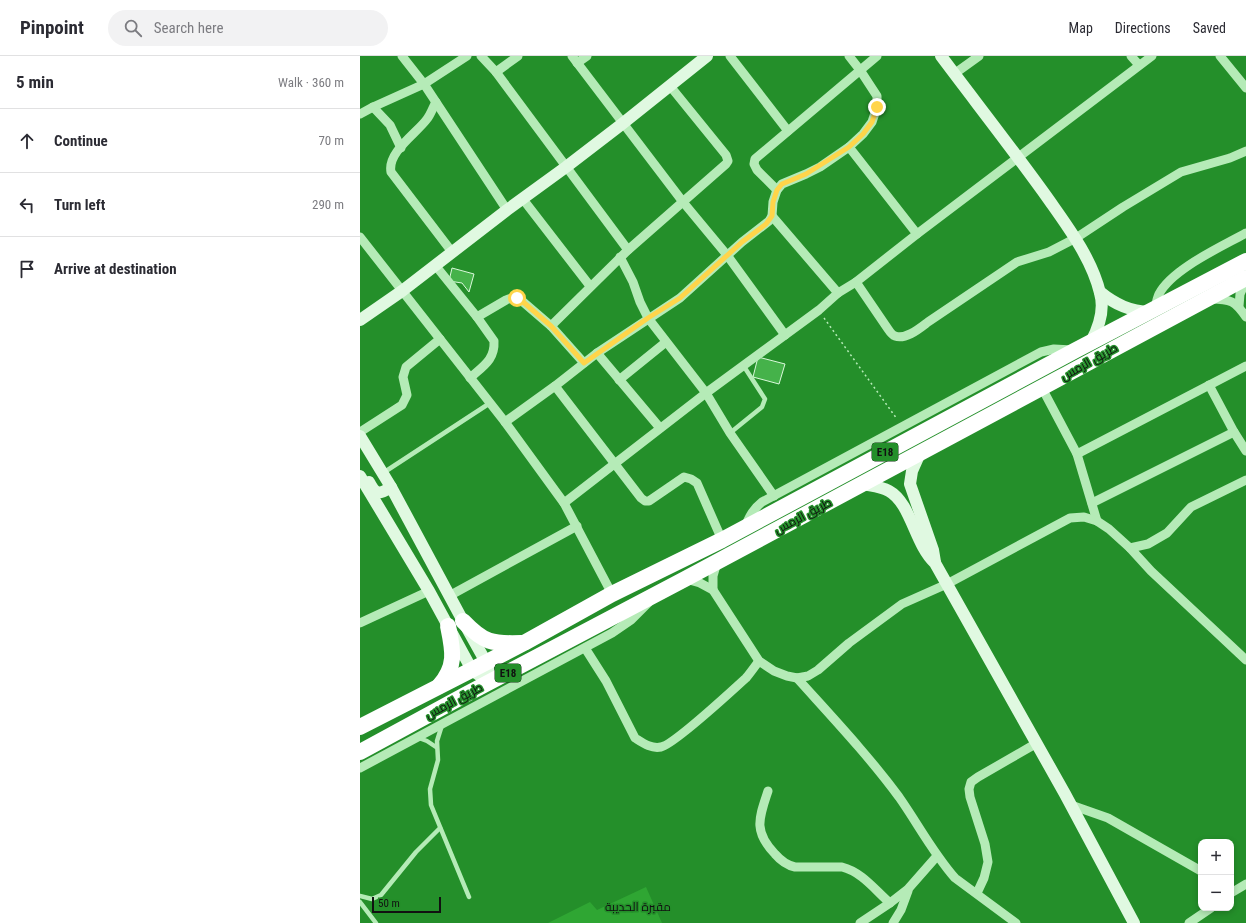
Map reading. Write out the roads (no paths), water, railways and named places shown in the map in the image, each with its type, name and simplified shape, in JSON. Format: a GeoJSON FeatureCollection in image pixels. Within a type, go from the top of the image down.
{"type":"FeatureCollection","features":[{"type":"Feature","properties":{"kind":"highway","name":"طريق الرمس"},"geometry":{"type":"LineString","coordinates":[[490,675],[524,642],[612,594],[722,540],[1091,342],[1153,311],[1246,261]]}},
{"type":"Feature","properties":{"kind":"highway","name":"طريق الرمس"},"geometry":{"type":"LineString","coordinates":[[360,752],[490,675],[685,579],[1206,299],[1246,279]]}},
{"type":"Feature","properties":{"kind":"highway"},"geometry":{"type":"LineString","coordinates":[[439,687],[448,675],[452,661],[452,646],[456,624],[490,642],[524,642]]}},
{"type":"Feature","properties":{"kind":"highway","name":"طريق الرمس"},"geometry":{"type":"LineString","coordinates":[[360,727],[472,670],[490,675]]}},
{"type":"Feature","properties":{"kind":"main road"},"geometry":{"type":"LineString","coordinates":[[941,56],[1019,157],[1076,238],[1090,266],[1100,292],[1102,306],[1101,318],[1097,331],[1091,342]]}},
{"type":"Feature","properties":{"kind":"main road"},"geometry":{"type":"LineString","coordinates":[[360,320],[402,291],[506,210],[622,124],[670,86],[700,58]]}},
{"type":"Feature","properties":{"kind":"main road"},"geometry":{"type":"LineString","coordinates":[[1100,292],[1123,308],[1137,311],[1153,311]]}},
{"type":"Feature","properties":{"kind":"main road"},"geometry":{"type":"LineString","coordinates":[[360,436],[391,487],[449,596],[456,624],[472,670]]}},
{"type":"Feature","properties":{"kind":"main road"},"geometry":{"type":"LineString","coordinates":[[920,453],[912,471],[910,484],[933,550],[935,563]]}},
{"type":"Feature","properties":{"kind":"main road"},"geometry":{"type":"LineString","coordinates":[[360,467],[374,491],[381,493],[391,487]]}},
{"type":"Feature","properties":{"kind":"main road"},"geometry":{"type":"LineString","coordinates":[[360,476],[429,591],[456,624],[490,675]]}},
{"type":"Feature","properties":{"kind":"main road"},"geometry":{"type":"LineString","coordinates":[[862,484],[884,488],[898,498],[926,553],[935,563],[1071,804],[1134,923]]}},
{"type":"Feature","properties":{"kind":"street"},"geometry":{"type":"LineString","coordinates":[[402,56],[424,84],[506,210]]}},
{"type":"Feature","properties":{"kind":"street"},"geometry":{"type":"LineString","coordinates":[[360,114],[424,84],[467,56]]}},
{"type":"Feature","properties":{"kind":"street"},"geometry":{"type":"LineString","coordinates":[[481,56],[496,72],[628,250]]}},
{"type":"Feature","properties":{"kind":"street"},"geometry":{"type":"LineString","coordinates":[[496,72],[518,56]]}},
{"type":"Feature","properties":{"kind":"street"},"geometry":{"type":"LineString","coordinates":[[587,56],[574,60],[683,202],[727,255],[785,335]]}},
{"type":"Feature","properties":{"kind":"street"},"geometry":{"type":"LineString","coordinates":[[730,56],[788,131]]}},
{"type":"Feature","properties":{"kind":"street"},"geometry":{"type":"LineString","coordinates":[[505,422],[555,386],[597,353],[680,298],[742,242],[766,224],[772,216],[773,202],[777,190],[782,184],[806,174],[849,147],[863,134],[872,122],[877,107],[877,96],[849,56]]}},
{"type":"Feature","properties":{"kind":"street"},"geometry":{"type":"LineString","coordinates":[[777,190],[758,170],[754,164],[755,159],[877,56]]}},
{"type":"Feature","properties":{"kind":"street"},"geometry":{"type":"LineString","coordinates":[[954,74],[979,56]]}},
{"type":"Feature","properties":{"kind":"street"},"geometry":{"type":"LineString","coordinates":[[1131,56],[1139,65]]}},
{"type":"Feature","properties":{"kind":"street"},"geometry":{"type":"LineString","coordinates":[[564,503],[706,393],[818,310],[838,293],[856,282],[1152,56]]}},
{"type":"Feature","properties":{"kind":"street"},"geometry":{"type":"LineString","coordinates":[[1220,56],[1246,88]]}},
{"type":"Feature","properties":{"kind":"street"},"geometry":{"type":"LineString","coordinates":[[551,326],[620,257],[722,169],[728,161],[726,156],[670,86]]}},
{"type":"Feature","properties":{"kind":"street"},"geometry":{"type":"LineString","coordinates":[[436,102],[428,119],[400,148],[393,158],[390,167],[391,172],[452,252]]}},
{"type":"Feature","properties":{"kind":"street"},"geometry":{"type":"LineString","coordinates":[[373,107],[390,125],[400,148]]}},
{"type":"Feature","properties":{"kind":"street"},"geometry":{"type":"LineString","coordinates":[[849,147],[917,234]]}},
{"type":"Feature","properties":{"kind":"street"},"geometry":{"type":"LineString","coordinates":[[856,282],[888,329],[893,335],[900,337],[920,329],[928,322],[1018,262],[1049,252],[1076,238],[1123,207],[1181,172],[1230,158],[1246,151]]}},
{"type":"Feature","properties":{"kind":"street"},"geometry":{"type":"LineString","coordinates":[[522,198],[590,286]]}},
{"type":"Feature","properties":{"kind":"street"},"geometry":{"type":"LineString","coordinates":[[772,216],[838,293]]}},
{"type":"Feature","properties":{"kind":"street"},"geometry":{"type":"LineString","coordinates":[[1153,311],[1158,295],[1173,276],[1246,234]]}},
{"type":"Feature","properties":{"kind":"street"},"geometry":{"type":"LineString","coordinates":[[360,236],[505,422],[564,503],[612,594]]}},
{"type":"Feature","properties":{"kind":"street"},"geometry":{"type":"LineString","coordinates":[[620,257],[633,282],[640,302],[648,318],[706,393],[730,433],[774,496]]}},
{"type":"Feature","properties":{"kind":"street"},"geometry":{"type":"LineString","coordinates":[[435,265],[477,317],[494,341],[491,359],[470,378]]}},
{"type":"Feature","properties":{"kind":"street"},"geometry":{"type":"LineString","coordinates":[[1239,306],[1240,294],[1246,279]]}},
{"type":"Feature","properties":{"kind":"street"},"geometry":{"type":"LineString","coordinates":[[477,317],[510,298],[517,298],[551,326],[584,363]]}},
{"type":"Feature","properties":{"kind":"street"},"geometry":{"type":"LineString","coordinates":[[1206,299],[1226,300],[1239,306],[1246,317]]}},
{"type":"Feature","properties":{"kind":"street"},"geometry":{"type":"LineString","coordinates":[[360,432],[402,406],[407,395],[403,377],[406,367],[440,339]]}},
{"type":"Feature","properties":{"kind":"street"},"geometry":{"type":"LineString","coordinates":[[619,380],[666,342]]}},
{"type":"Feature","properties":{"kind":"street"},"geometry":{"type":"LineString","coordinates":[[746,527],[755,507],[902,426],[1041,352],[1054,349],[1076,350]]}},
{"type":"Feature","properties":{"kind":"street"},"geometry":{"type":"LineString","coordinates":[[597,353],[660,428]]}},
{"type":"Feature","properties":{"kind":"street"},"geometry":{"type":"LineString","coordinates":[[1077,454],[1246,366]]}},
{"type":"Feature","properties":{"kind":"street"},"geometry":{"type":"LineString","coordinates":[[1209,385],[1234,432],[1246,450]]}},
{"type":"Feature","properties":{"kind":"street"},"geometry":{"type":"LineString","coordinates":[[555,386],[614,464],[645,501],[649,501],[684,477],[697,483],[722,540]]}},
{"type":"Feature","properties":{"kind":"street"},"geometry":{"type":"LineString","coordinates":[[1042,388],[1077,454],[1097,521]]}},
{"type":"Feature","properties":{"kind":"street"},"geometry":{"type":"LineString","coordinates":[[1092,503],[1234,432]]}},
{"type":"Feature","properties":{"kind":"street"},"geometry":{"type":"LineString","coordinates":[[1130,548],[1148,544],[1167,533],[1191,507],[1246,480]]}},
{"type":"Feature","properties":{"kind":"street"},"geometry":{"type":"LineString","coordinates":[[685,579],[700,583],[713,590],[760,661],[774,671],[797,678],[808,676],[818,670],[849,643],[902,604],[947,584],[1070,518],[1084,517],[1097,521],[1130,548],[1151,571],[1246,660]]}},
{"type":"Feature","properties":{"kind":"street"},"geometry":{"type":"LineString","coordinates":[[449,596],[577,526]]}},
{"type":"Feature","properties":{"kind":"street"},"geometry":{"type":"LineString","coordinates":[[713,590],[713,576],[717,562]]}},
{"type":"Feature","properties":{"kind":"street"},"geometry":{"type":"LineString","coordinates":[[360,623],[429,591]]}},
{"type":"Feature","properties":{"kind":"street"},"geometry":{"type":"LineString","coordinates":[[360,768],[612,633],[640,612],[656,594]]}},
{"type":"Feature","properties":{"kind":"street"},"geometry":{"type":"LineString","coordinates":[[585,648],[606,681],[635,738],[643,744],[651,747],[661,747],[681,734],[746,677],[760,661]]}},
{"type":"Feature","properties":{"kind":"street"},"geometry":{"type":"LineString","coordinates":[[797,678],[836,721],[898,796],[937,856],[955,878],[1016,923]]}},
{"type":"Feature","properties":{"kind":"street"},"geometry":{"type":"LineString","coordinates":[[977,893],[984,878],[988,862],[979,823],[970,797],[969,789],[971,782],[1037,743]]}},
{"type":"Feature","properties":{"kind":"street"},"geometry":{"type":"LineString","coordinates":[[768,790],[760,817],[760,832],[762,838],[780,860],[795,867],[849,869],[861,876],[890,904]]}},
{"type":"Feature","properties":{"kind":"street"},"geometry":{"type":"LineString","coordinates":[[1071,804],[1108,818],[1198,869]]}},
{"type":"Feature","properties":{"kind":"street"},"geometry":{"type":"LineString","coordinates":[[860,923],[890,904],[908,889],[937,856]]}},
{"type":"Feature","properties":{"kind":"street"},"geometry":{"type":"LineString","coordinates":[[1234,889],[1246,884]]}},
{"type":"Feature","properties":{"kind":"street"},"geometry":{"type":"LineString","coordinates":[[893,923],[901,910],[908,889]]}},
{"type":"Feature","properties":{"kind":"street"},"geometry":{"type":"LineString","coordinates":[[1189,923],[1207,911]]}},
{"type":"Feature","properties":{"kind":"lane"},"geometry":{"type":"LineString","coordinates":[[730,433],[762,407],[765,399],[743,365]]}},
{"type":"Feature","properties":{"kind":"lane"},"geometry":{"type":"LineString","coordinates":[[383,473],[490,403]]}},
{"type":"Feature","properties":{"kind":"lane"},"geometry":{"type":"LineString","coordinates":[[443,724],[438,735],[436,747],[438,760],[432,781],[430,797],[433,813],[469,897]]}},
{"type":"Feature","properties":{"kind":"lane"},"geometry":{"type":"LineString","coordinates":[[417,738],[428,741],[436,747]]}},
{"type":"Feature","properties":{"kind":"lane"},"geometry":{"type":"LineString","coordinates":[[360,896],[372,899],[382,895],[416,852],[440,828]]}},
{"type":"Feature","properties":{"kind":"lane"},"geometry":{"type":"LineString","coordinates":[[360,902],[376,923]]}},
{"type":"Feature","properties":{"kind":"park label","name":"مقبرة الحديبة"},"geometry":{"type":"Point","coordinates":[638,907]}}]}
